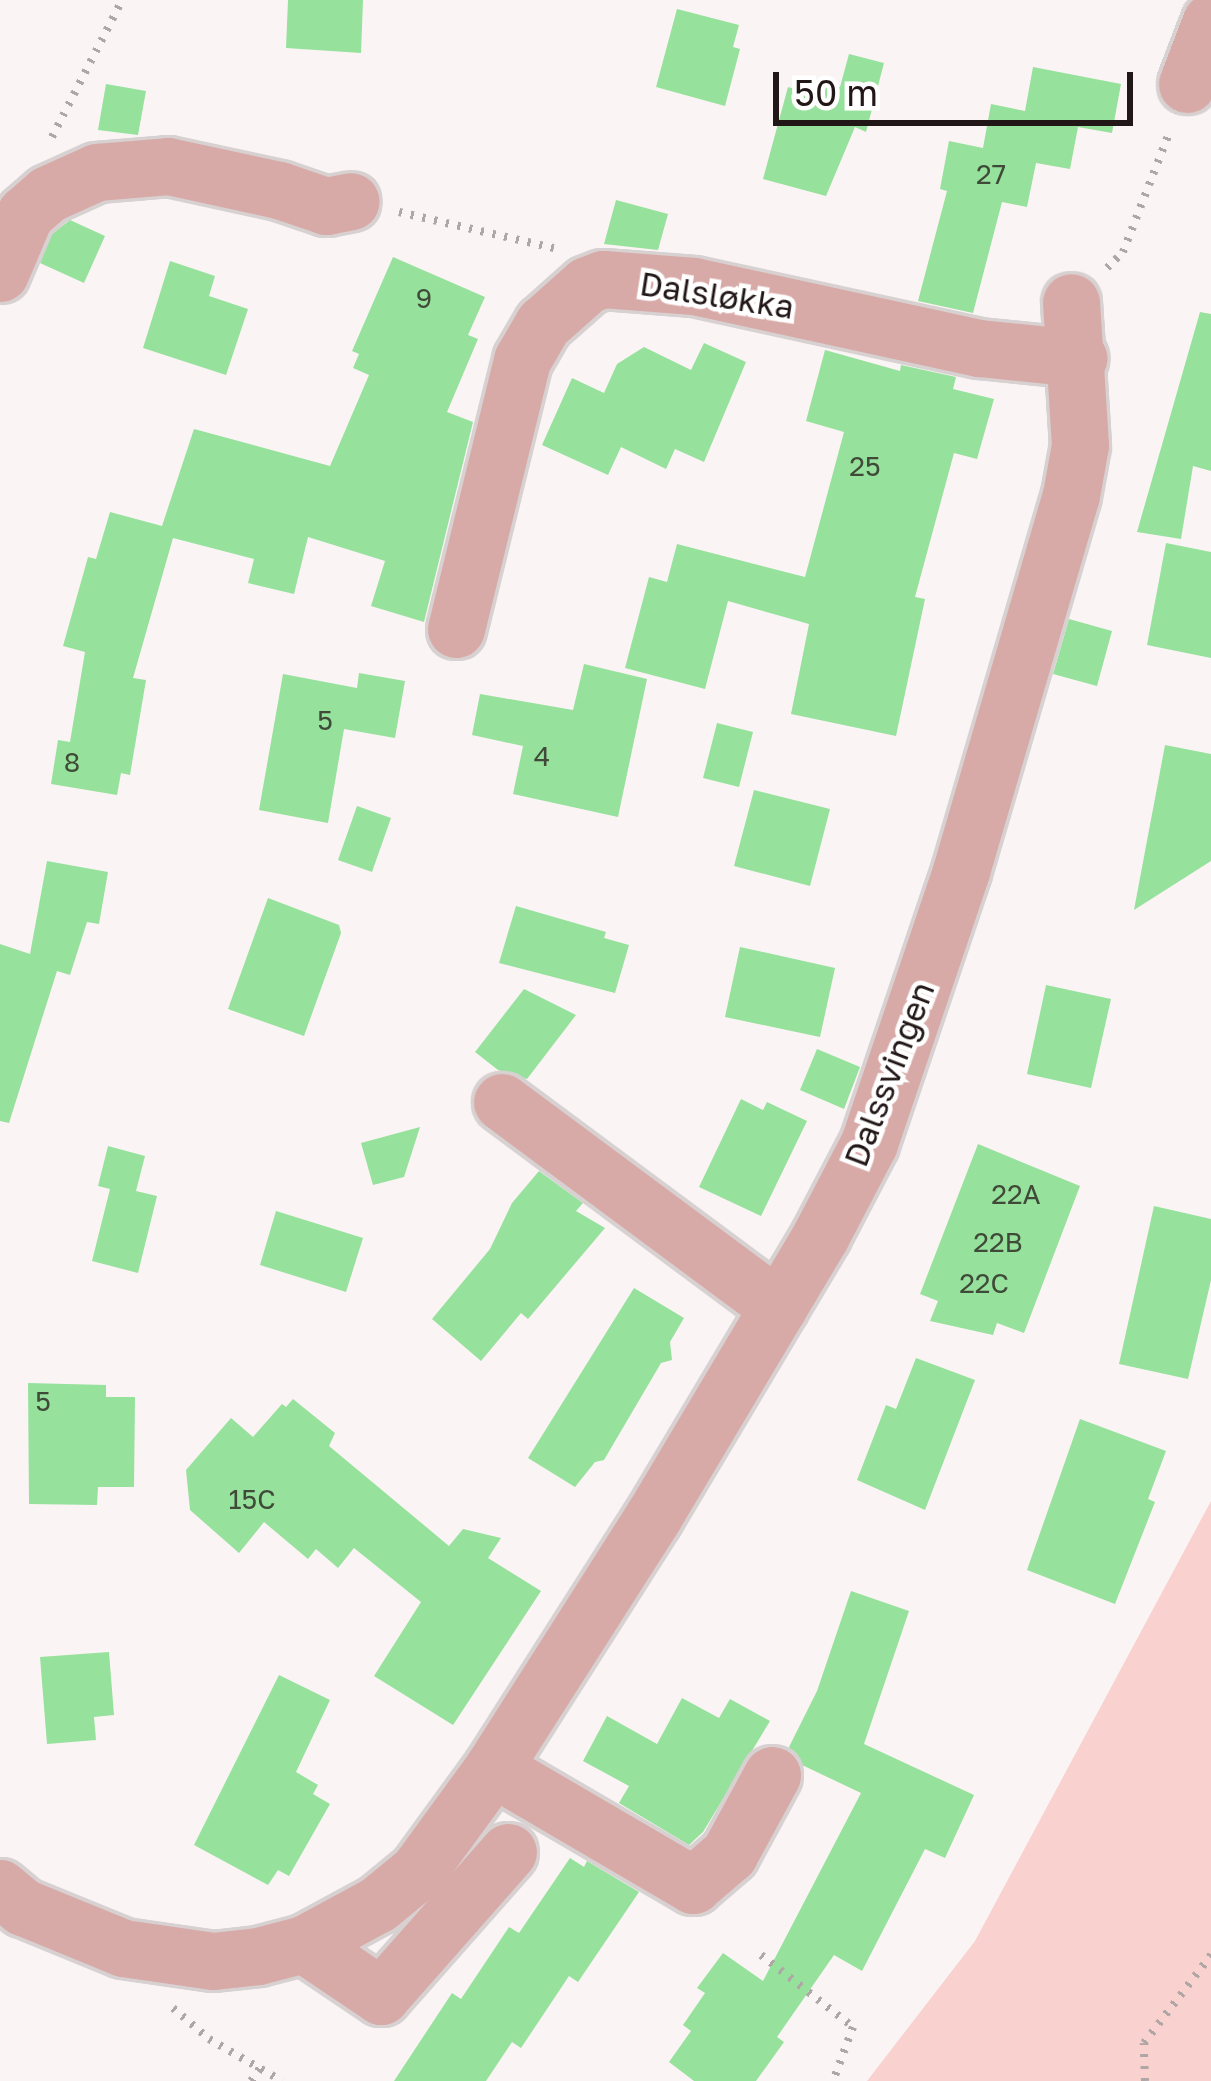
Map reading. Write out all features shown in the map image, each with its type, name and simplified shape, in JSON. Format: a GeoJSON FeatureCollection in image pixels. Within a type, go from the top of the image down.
{"type":"FeatureCollection","features":[{"type":"Feature","properties":{"kind":"street"},"geometry":{"type":"LineString","coordinates":[[1187,84],[1211,21]]}},
{"type":"Feature","properties":{"kind":"street"},"geometry":{"type":"LineString","coordinates":[[0,273],[25,214],[35,205],[68,183],[135,165],[212,175],[326,206],[374,206]]}},
{"type":"Feature","properties":{"kind":"street","name":"Dalsløkka"},"geometry":{"type":"LineString","coordinates":[[456,629],[522,360],[559,307],[603,280],[694,286],[979,348],[1078,358]]}},
{"type":"Feature","properties":{"kind":"street","name":"Dalssvingen"},"geometry":{"type":"LineString","coordinates":[[0,1888],[38,1915],[122,1948],[213,1961],[304,1944],[378,1904],[418,1871],[494,1768],[778,1307],[869,1143],[948,912],[1071,495],[1079,445],[1078,358],[1071,302]]}},
{"type":"Feature","properties":{"kind":"street"},"geometry":{"type":"LineString","coordinates":[[502,1102],[778,1307]]}},
{"type":"Feature","properties":{"kind":"street"},"geometry":{"type":"LineString","coordinates":[[494,1768],[693,1885],[729,1854],[772,1775]]}},
{"type":"Feature","properties":{"kind":"street"},"geometry":{"type":"LineString","coordinates":[[304,1944],[381,1996],[508,1852]]}},
{"type":"Feature","properties":{"kind":"path"},"geometry":{"type":"LineString","coordinates":[[35,205],[58,121],[122,0]]}},
{"type":"Feature","properties":{"kind":"path"},"geometry":{"type":"LineString","coordinates":[[1071,302],[1123,252],[1187,84]]}},
{"type":"Feature","properties":{"kind":"path"},"geometry":{"type":"LineString","coordinates":[[374,206],[592,256],[603,280]]}},
{"type":"Feature","properties":{"kind":"path"},"geometry":{"type":"LineString","coordinates":[[122,1948],[142,1981],[209,2038],[282,2081]]}},
{"type":"Feature","properties":{"kind":"path"},"geometry":{"type":"LineString","coordinates":[[760,1955],[853,2027],[833,2081]]}},
{"type":"Feature","properties":{"kind":"path"},"geometry":{"type":"LineString","coordinates":[[1145,2081],[1144,2043],[1211,1955]]}},
{"type":"Feature","properties":{"kind":"path"},"geometry":{"type":"LineString","coordinates":[[250,2081],[260,2068]]}},
{"type":"Feature","properties":{"kind":"shaded area"},"geometry":{"type":"Polygon","coordinates":[[[1211,1501],[1211,2081],[867,2081],[975,1941],[1211,1501]]]}},
{"type":"Feature","properties":{"kind":"building"},"geometry":{"type":"Polygon","coordinates":[[[288,0],[363,0],[361,53],[286,48],[288,0]]]}},
{"type":"Feature","properties":{"kind":"building"},"geometry":{"type":"Polygon","coordinates":[[[677,9],[739,25],[733,47],[740,49],[725,106],[656,87],[677,9]]]}},
{"type":"Feature","properties":{"kind":"building"},"geometry":{"type":"Polygon","coordinates":[[[849,54],[884,63],[866,132],[855,127],[826,196],[763,179],[788,87],[814,94],[818,81],[840,87],[849,54]]]}},
{"type":"Feature","properties":{"kind":"building"},"geometry":{"type":"Polygon","coordinates":[[[1033,67],[1121,84],[1112,133],[1078,127],[1070,169],[1036,163],[1027,207],[1002,202],[973,313],[918,301],[947,191],[940,189],[949,141],[983,148],[991,104],[1025,111],[1033,67]]]}},
{"type":"Feature","properties":{"kind":"building"},"geometry":{"type":"Polygon","coordinates":[[[106,84],[146,91],[138,135],[98,130],[106,84]]]}},
{"type":"Feature","properties":{"kind":"building"},"geometry":{"type":"Polygon","coordinates":[[[616,200],[668,214],[658,250],[604,244],[616,200]]]}},
{"type":"Feature","properties":{"kind":"building"},"geometry":{"type":"Polygon","coordinates":[[[70,220],[105,236],[84,283],[40,263],[52,234],[70,220]]]}},
{"type":"Feature","properties":{"kind":"building"},"geometry":{"type":"Polygon","coordinates":[[[393,257],[485,297],[468,335],[478,339],[447,412],[473,422],[424,622],[371,606],[385,561],[308,537],[294,594],[248,583],[254,559],[173,538],[133,678],[146,680],[130,775],[121,773],[117,795],[51,784],[58,740],[70,742],[85,652],[63,646],[88,557],[96,559],[110,512],[162,526],[194,429],[330,466],[369,375],[353,368],[359,354],[352,351],[393,257]]]}},
{"type":"Feature","properties":{"kind":"building"},"geometry":{"type":"Polygon","coordinates":[[[170,261],[215,276],[209,296],[248,309],[226,375],[143,348],[170,261]]]}},
{"type":"Feature","properties":{"kind":"building"},"geometry":{"type":"Polygon","coordinates":[[[1200,312],[1211,314],[1211,471],[1193,466],[1181,539],[1137,532],[1200,312]]]}},
{"type":"Feature","properties":{"kind":"building"},"geometry":{"type":"Polygon","coordinates":[[[704,343],[746,362],[704,462],[675,449],[666,469],[621,447],[608,475],[542,445],[572,378],[604,393],[617,364],[644,347],[691,370],[704,343]]]}},
{"type":"Feature","properties":{"kind":"building"},"geometry":{"type":"Polygon","coordinates":[[[825,350],[900,371],[901,365],[956,377],[953,389],[994,399],[977,459],[954,453],[915,597],[925,599],[896,736],[791,714],[809,624],[728,601],[705,689],[625,668],[649,577],[667,582],[677,544],[805,577],[844,432],[806,421],[825,350]]]}},
{"type":"Feature","properties":{"kind":"building"},"geometry":{"type":"Polygon","coordinates":[[[1166,543],[1211,552],[1211,658],[1147,645],[1166,543]]]}},
{"type":"Feature","properties":{"kind":"building"},"geometry":{"type":"Polygon","coordinates":[[[1069,619],[1112,631],[1097,686],[1053,674],[1069,619]]]}},
{"type":"Feature","properties":{"kind":"building"},"geometry":{"type":"Polygon","coordinates":[[[584,664],[647,679],[618,817],[513,794],[523,746],[472,735],[480,694],[573,710],[584,664]]]}},
{"type":"Feature","properties":{"kind":"building"},"geometry":{"type":"Polygon","coordinates":[[[359,673],[405,681],[395,738],[344,729],[328,823],[259,810],[283,674],[357,688],[359,673]]]}},
{"type":"Feature","properties":{"kind":"building"},"geometry":{"type":"Polygon","coordinates":[[[717,723],[753,732],[739,787],[703,778],[717,723]]]}},
{"type":"Feature","properties":{"kind":"building"},"geometry":{"type":"Polygon","coordinates":[[[1165,745],[1211,754],[1211,861],[1134,910],[1165,745]]]}},
{"type":"Feature","properties":{"kind":"building"},"geometry":{"type":"Polygon","coordinates":[[[754,790],[830,809],[810,886],[734,866],[754,790]]]}},
{"type":"Feature","properties":{"kind":"building"},"geometry":{"type":"Polygon","coordinates":[[[357,806],[391,818],[372,872],[338,860],[357,806]]]}},
{"type":"Feature","properties":{"kind":"building"},"geometry":{"type":"Polygon","coordinates":[[[47,861],[108,872],[99,924],[87,922],[70,975],[57,971],[9,1123],[0,1121],[0,944],[30,954],[47,861]]]}},
{"type":"Feature","properties":{"kind":"building"},"geometry":{"type":"Polygon","coordinates":[[[268,898],[339,925],[341,933],[304,1036],[228,1009],[268,898]]]}},
{"type":"Feature","properties":{"kind":"building"},"geometry":{"type":"Polygon","coordinates":[[[516,906],[606,932],[604,938],[629,945],[615,993],[499,963],[516,906]]]}},
{"type":"Feature","properties":{"kind":"building"},"geometry":{"type":"Polygon","coordinates":[[[740,947],[835,968],[820,1037],[725,1017],[740,947]]]}},
{"type":"Feature","properties":{"kind":"building"},"geometry":{"type":"Polygon","coordinates":[[[1046,985],[1111,999],[1091,1088],[1027,1074],[1046,985]]]}},
{"type":"Feature","properties":{"kind":"building"},"geometry":{"type":"Polygon","coordinates":[[[524,989],[576,1015],[527,1079],[498,1070],[475,1052],[524,989]]]}},
{"type":"Feature","properties":{"kind":"building"},"geometry":{"type":"Polygon","coordinates":[[[817,1049],[860,1067],[844,1109],[800,1090],[817,1049]]]}},
{"type":"Feature","properties":{"kind":"building"},"geometry":{"type":"Polygon","coordinates":[[[741,1099],[763,1110],[767,1102],[807,1121],[761,1216],[699,1187],[741,1099]]]}},
{"type":"Feature","properties":{"kind":"building"},"geometry":{"type":"Polygon","coordinates":[[[420,1127],[404,1177],[373,1185],[361,1143],[420,1127]]]}},
{"type":"Feature","properties":{"kind":"building"},"geometry":{"type":"Polygon","coordinates":[[[978,1144],[1080,1186],[1024,1333],[997,1323],[993,1335],[930,1321],[938,1301],[920,1294],[978,1144]]]}},
{"type":"Feature","properties":{"kind":"building"},"geometry":{"type":"Polygon","coordinates":[[[108,1146],[145,1156],[136,1191],[157,1196],[138,1273],[92,1261],[110,1189],[98,1186],[108,1146]]]}},
{"type":"Feature","properties":{"kind":"building"},"geometry":{"type":"Polygon","coordinates":[[[539,1171],[583,1203],[576,1211],[605,1228],[528,1319],[521,1313],[481,1361],[432,1319],[490,1249],[512,1203],[539,1171]]]}},
{"type":"Feature","properties":{"kind":"building"},"geometry":{"type":"Polygon","coordinates":[[[1154,1206],[1211,1219],[1211,1280],[1188,1379],[1119,1364],[1154,1206]]]}},
{"type":"Feature","properties":{"kind":"building"},"geometry":{"type":"Polygon","coordinates":[[[276,1211],[363,1238],[346,1292],[260,1265],[276,1211]]]}},
{"type":"Feature","properties":{"kind":"building"},"geometry":{"type":"Polygon","coordinates":[[[634,1288],[684,1318],[670,1342],[672,1360],[661,1363],[604,1460],[595,1462],[575,1487],[528,1458],[634,1288]]]}},
{"type":"Feature","properties":{"kind":"building"},"geometry":{"type":"Polygon","coordinates":[[[916,1358],[975,1380],[925,1510],[857,1480],[886,1405],[896,1409],[916,1358]]]}},
{"type":"Feature","properties":{"kind":"building"},"geometry":{"type":"Polygon","coordinates":[[[28,1383],[106,1385],[106,1397],[135,1397],[134,1487],[98,1487],[97,1505],[29,1504],[28,1383]]]}},
{"type":"Feature","properties":{"kind":"building"},"geometry":{"type":"Polygon","coordinates":[[[293,1399],[335,1433],[329,1446],[449,1546],[463,1529],[501,1538],[488,1558],[541,1591],[453,1725],[374,1676],[421,1602],[354,1548],[338,1568],[316,1549],[308,1559],[264,1522],[239,1553],[190,1510],[186,1470],[231,1418],[253,1437],[282,1404],[286,1407],[293,1399]]]}},
{"type":"Feature","properties":{"kind":"building"},"geometry":{"type":"Polygon","coordinates":[[[1080,1419],[1166,1451],[1148,1499],[1155,1502],[1115,1604],[1027,1570],[1080,1419]]]}},
{"type":"Feature","properties":{"kind":"building"},"geometry":{"type":"Polygon","coordinates":[[[851,1591],[909,1611],[864,1744],[974,1795],[945,1858],[925,1849],[862,1971],[834,1955],[777,2037],[784,2042],[756,2081],[694,2081],[669,2062],[691,2031],[683,2025],[705,1993],[697,1988],[723,1953],[763,1981],[861,1793],[802,1765],[789,1747],[817,1691],[851,1591]]]}},
{"type":"Feature","properties":{"kind":"building"},"geometry":{"type":"Polygon","coordinates":[[[109,1652],[114,1715],[94,1717],[96,1740],[47,1744],[40,1657],[109,1652]]]}},
{"type":"Feature","properties":{"kind":"building"},"geometry":{"type":"Polygon","coordinates":[[[279,1675],[330,1700],[296,1772],[318,1785],[313,1794],[330,1804],[289,1876],[278,1870],[268,1885],[194,1845],[279,1675]]]}},
{"type":"Feature","properties":{"kind":"building"},"geometry":{"type":"Polygon","coordinates":[[[682,1698],[719,1718],[730,1699],[770,1721],[703,1832],[689,1845],[619,1803],[629,1786],[583,1761],[607,1716],[657,1744],[682,1698]]]}},
{"type":"Feature","properties":{"kind":"building"},"geometry":{"type":"Polygon","coordinates":[[[570,1858],[584,1867],[587,1861],[639,1892],[578,1982],[569,1976],[521,2048],[512,2042],[486,2081],[394,2081],[452,1993],[461,1999],[509,1927],[519,1933],[570,1858]]]}}]}
